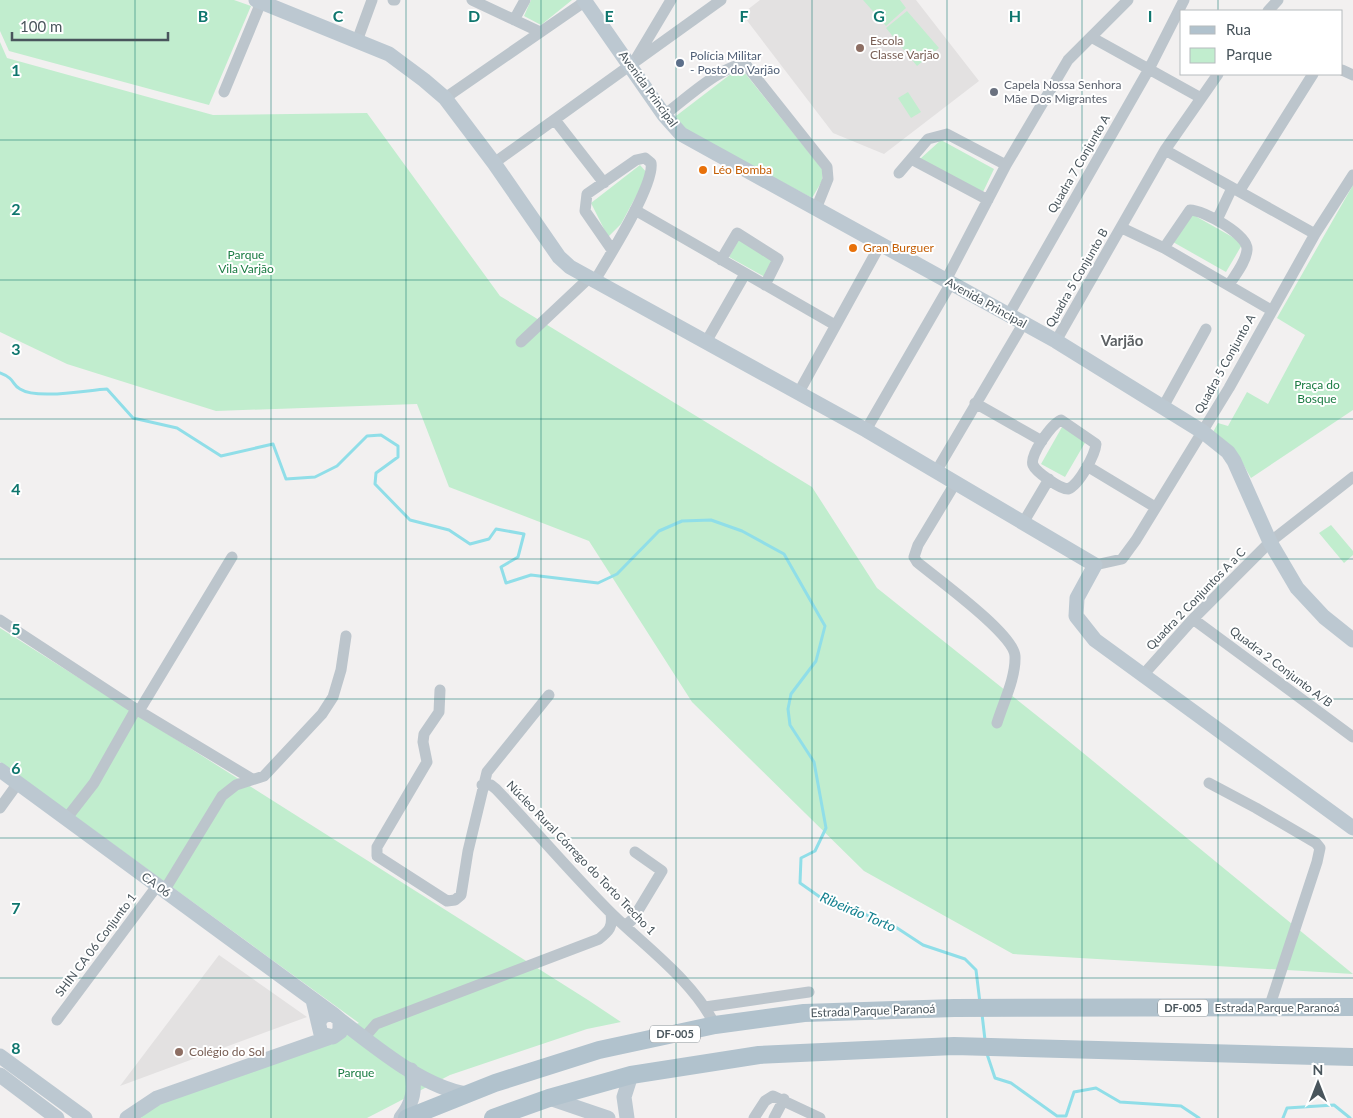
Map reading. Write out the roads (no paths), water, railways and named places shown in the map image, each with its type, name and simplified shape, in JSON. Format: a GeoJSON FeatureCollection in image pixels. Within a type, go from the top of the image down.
{"type":"FeatureCollection","features":[{"type":"Feature","properties":{"kind":"main road","name":"Estrada Parque Paranoá"},"geometry":{"type":"LineString","coordinates":[[407,1118],[466,1094],[599,1050],[715,1025],[804,1013],[954,1008],[1353,1007]]}},
{"type":"Feature","properties":{"kind":"main road"},"geometry":{"type":"LineString","coordinates":[[493,1118],[549,1098],[631,1074],[759,1055],[954,1046],[1014,1046],[1353,1057]]}},
{"type":"Feature","properties":{"kind":"street"},"geometry":{"type":"LineString","coordinates":[[357,41],[372,0]]}},
{"type":"Feature","properties":{"kind":"street"},"geometry":{"type":"LineString","coordinates":[[472,0],[540,32]]}},
{"type":"Feature","properties":{"kind":"street"},"geometry":{"type":"LineString","coordinates":[[514,20],[525,0]]}},
{"type":"Feature","properties":{"kind":"street"},"geometry":{"type":"LineString","coordinates":[[631,66],[671,0]]}},
{"type":"Feature","properties":{"kind":"street"},"geometry":{"type":"LineString","coordinates":[[866,430],[948,282],[1006,165],[1068,60],[1128,0]]}},
{"type":"Feature","properties":{"kind":"street","name":"Quadra 7 Conjunto A"},"geometry":{"type":"LineString","coordinates":[[1008,316],[1149,69],[1184,0]]}},
{"type":"Feature","properties":{"kind":"street"},"geometry":{"type":"LineString","coordinates":[[1269,10],[1278,0]]}},
{"type":"Feature","properties":{"kind":"street"},"geometry":{"type":"LineString","coordinates":[[224,92],[260,1],[389,54],[445,98],[494,163],[559,257],[594,281],[799,392],[936,470],[1095,565],[1077,598],[1076,616],[1095,640],[1353,828]]}},
{"type":"Feature","properties":{"kind":"street"},"geometry":{"type":"LineString","coordinates":[[445,98],[586,1]]}},
{"type":"Feature","properties":{"kind":"street","name":"Avenida Principal"},"geometry":{"type":"LineString","coordinates":[[586,1],[664,115],[681,134],[1056,341],[1203,432],[1228,452],[1234,461],[1270,542],[1297,588],[1329,622],[1353,640]]}},
{"type":"Feature","properties":{"kind":"street"},"geometry":{"type":"LineString","coordinates":[[494,163],[719,1]]}},
{"type":"Feature","properties":{"kind":"street"},"geometry":{"type":"LineString","coordinates":[[1091,37],[1200,98]]}},
{"type":"Feature","properties":{"kind":"street"},"geometry":{"type":"LineString","coordinates":[[664,115],[724,71],[740,63],[746,65],[827,167],[828,179],[816,209]]}},
{"type":"Feature","properties":{"kind":"street","name":"Quadra 5 Conjunto B"},"geometry":{"type":"LineString","coordinates":[[1056,341],[1165,150],[1217,75]]}},
{"type":"Feature","properties":{"kind":"street"},"geometry":{"type":"LineString","coordinates":[[1217,220],[1312,75]]}},
{"type":"Feature","properties":{"kind":"street"},"geometry":{"type":"LineString","coordinates":[[555,120],[604,183]]}},
{"type":"Feature","properties":{"kind":"street"},"geometry":{"type":"LineString","coordinates":[[899,173],[928,138],[946,134],[1006,165]]}},
{"type":"Feature","properties":{"kind":"street"},"geometry":{"type":"LineString","coordinates":[[1165,150],[1315,234]]}},
{"type":"Feature","properties":{"kind":"street"},"geometry":{"type":"LineString","coordinates":[[521,342],[594,281],[612,250],[635,210],[651,173],[651,163],[645,158],[636,160],[587,194],[585,211],[612,250]]}},
{"type":"Feature","properties":{"kind":"street"},"geometry":{"type":"LineString","coordinates":[[911,159],[988,200]]}},
{"type":"Feature","properties":{"kind":"street","name":"Quadra 5 Conjunto A"},"geometry":{"type":"LineString","coordinates":[[1095,565],[1122,559],[1203,432],[1315,234],[1353,175]]}},
{"type":"Feature","properties":{"kind":"street"},"geometry":{"type":"LineString","coordinates":[[635,210],[835,325]]}},
{"type":"Feature","properties":{"kind":"street"},"geometry":{"type":"LineString","coordinates":[[1164,248],[1190,210],[1217,220],[1242,237],[1247,245],[1242,263],[1229,285]]}},
{"type":"Feature","properties":{"kind":"street"},"geometry":{"type":"LineString","coordinates":[[1122,228],[1164,248],[1271,310]]}},
{"type":"Feature","properties":{"kind":"street"},"geometry":{"type":"LineString","coordinates":[[721,260],[737,233],[778,259],[765,285]]}},
{"type":"Feature","properties":{"kind":"street"},"geometry":{"type":"LineString","coordinates":[[799,392],[880,245]]}},
{"type":"Feature","properties":{"kind":"street"},"geometry":{"type":"LineString","coordinates":[[706,342],[745,274]]}},
{"type":"Feature","properties":{"kind":"street"},"geometry":{"type":"LineString","coordinates":[[936,470],[1023,324]]}},
{"type":"Feature","properties":{"kind":"street"},"geometry":{"type":"LineString","coordinates":[[1163,407],[1206,329]]}},
{"type":"Feature","properties":{"kind":"street"},"geometry":{"type":"LineString","coordinates":[[975,403],[1042,441]]}},
{"type":"Feature","properties":{"kind":"street"},"geometry":{"type":"LineString","coordinates":[[1061,420],[1096,444],[1095,452],[1071,488],[1064,489],[1034,467],[1032,462],[1042,441],[1054,425],[1061,420]]}},
{"type":"Feature","properties":{"kind":"street"},"geometry":{"type":"LineString","coordinates":[[1087,466],[1155,507]]}},
{"type":"Feature","properties":{"kind":"street","name":"Quadra 2 Conjuntos A a C"},"geometry":{"type":"LineString","coordinates":[[1143,675],[1193,619],[1270,542],[1353,477]]}},
{"type":"Feature","properties":{"kind":"street"},"geometry":{"type":"LineString","coordinates":[[1023,523],[1049,479]]}},
{"type":"Feature","properties":{"kind":"street"},"geometry":{"type":"LineString","coordinates":[[956,482],[918,545],[914,558],[987,619],[1005,636],[1016,654],[1014,669],[997,723]]}},
{"type":"Feature","properties":{"kind":"street"},"geometry":{"type":"LineString","coordinates":[[66,818],[94,783],[232,557]]}},
{"type":"Feature","properties":{"kind":"street","name":"Quadra 2 Conjunto A/B"},"geometry":{"type":"LineString","coordinates":[[1193,619],[1353,737]]}},
{"type":"Feature","properties":{"kind":"street"},"geometry":{"type":"LineString","coordinates":[[0,620],[138,710],[252,779]]}},
{"type":"Feature","properties":{"kind":"street","name":"SHIN CA 06 Conjunto 1"},"geometry":{"type":"LineString","coordinates":[[57,1020],[161,889],[222,796],[236,785],[264,776],[322,714],[333,697],[342,670],[346,636]]}},
{"type":"Feature","properties":{"kind":"street"},"geometry":{"type":"LineString","coordinates":[[440,690],[439,712],[424,734],[423,742],[427,762],[376,848],[377,856],[447,901],[455,900],[461,895],[482,785],[487,772],[549,695]]}},
{"type":"Feature","properties":{"kind":"street","name":"CA 06"},"geometry":{"type":"LineString","coordinates":[[0,770],[364,1038],[411,1070],[446,1090],[466,1094]]}},
{"type":"Feature","properties":{"kind":"street"},"geometry":{"type":"LineString","coordinates":[[0,808],[18,783]]}},
{"type":"Feature","properties":{"kind":"street"},"geometry":{"type":"LineString","coordinates":[[1209,783],[1316,843],[1320,848],[1318,862],[1269,1008]]}},
{"type":"Feature","properties":{"kind":"street","name":"Núcleo Rural Córrego do Torto Trecho 1"},"geometry":{"type":"LineString","coordinates":[[482,785],[491,785],[496,788],[611,914],[686,984],[705,1007],[715,1025]]}},
{"type":"Feature","properties":{"kind":"street"},"geometry":{"type":"LineString","coordinates":[[625,926],[638,912],[662,871],[635,852]]}},
{"type":"Feature","properties":{"kind":"street"},"geometry":{"type":"LineString","coordinates":[[364,1038],[376,1024],[599,939],[609,931],[613,924],[611,914]]}},
{"type":"Feature","properties":{"kind":"street"},"geometry":{"type":"LineString","coordinates":[[705,1007],[809,992]]}},
{"type":"Feature","properties":{"kind":"street"},"geometry":{"type":"LineString","coordinates":[[313,1000],[321,1034],[328,1038]]}},
{"type":"Feature","properties":{"kind":"street"},"geometry":{"type":"LineString","coordinates":[[130,1117],[144,1104],[157,1098],[300,1046],[328,1038],[340,1032],[336,1017],[324,1015],[300,1046]]}},
{"type":"Feature","properties":{"kind":"street"},"geometry":{"type":"LineString","coordinates":[[0,1056],[86,1118]]}},
{"type":"Feature","properties":{"kind":"street"},"geometry":{"type":"LineString","coordinates":[[401,1118],[410,1107],[414,1084],[411,1070]]}},
{"type":"Feature","properties":{"kind":"street"},"geometry":{"type":"LineString","coordinates":[[626,1118],[624,1098],[631,1074]]}},
{"type":"Feature","properties":{"kind":"street"},"geometry":{"type":"LineString","coordinates":[[0,1075],[57,1118]]}},
{"type":"Feature","properties":{"kind":"street"},"geometry":{"type":"LineString","coordinates":[[754,1118],[769,1097],[784,1099],[820,1118]]}},
{"type":"Feature","properties":{"kind":"street"},"geometry":{"type":"LineString","coordinates":[[549,1098],[608,1118]]}},
{"type":"Feature","properties":{"kind":"street"},"geometry":{"type":"LineString","coordinates":[[774,1118],[784,1099]]}},
{"type":"Feature","properties":{"kind":"waterway","name":"Ribeirão Torto"},"geometry":{"type":"LineString","coordinates":[[0,373],[9,377],[20,389],[38,394],[107,389],[133,418],[177,428],[221,456],[273,444],[286,479],[315,477],[337,466],[367,436],[381,435],[398,446],[398,457],[376,473],[375,484],[410,520],[449,530],[470,544],[489,539],[496,529],[524,534],[518,557],[501,567],[506,583],[531,575],[598,583],[617,574],[659,531],[682,521],[711,520],[742,531],[784,554],[825,626],[816,661],[791,694],[788,709],[790,725],[814,762],[826,828],[815,851],[801,858],[800,883],[827,902],[888,922],[923,945],[965,959],[976,970],[980,1003]]}},
{"type":"Feature","properties":{"kind":"waterway","name":"Ribeirão Torto"},"geometry":{"type":"LineString","coordinates":[[982,1014],[985,1040]]}},
{"type":"Feature","properties":{"kind":"waterway","name":"Ribeirão Torto"},"geometry":{"type":"LineString","coordinates":[[986,1051],[995,1078],[1011,1083],[1057,1116],[1066,1116],[1074,1092],[1096,1088],[1120,1102],[1181,1106],[1199,1118]]}},
{"type":"Feature","properties":{"kind":"waterway","name":"Ribeirão Torto"},"geometry":{"type":"LineString","coordinates":[[1283,1118],[1287,1108],[1334,1105],[1350,1118]]}},
{"type":"Feature","properties":{"kind":"place","name":"Escola Classe Varjão"},"geometry":{"type":"Point","coordinates":[860,48]}},
{"type":"Feature","properties":{"kind":"place","name":"Polícia Militar - Posto do Varjão"},"geometry":{"type":"Point","coordinates":[680,63]}},
{"type":"Feature","properties":{"kind":"place","name":"Capela Nossa Senhora Mãe Dos Migrantes"},"geometry":{"type":"Point","coordinates":[994,92]}},
{"type":"Feature","properties":{"kind":"place","name":"Léo Bomba"},"geometry":{"type":"Point","coordinates":[703,170]}},
{"type":"Feature","properties":{"kind":"place","name":"Gran Burguer"},"geometry":{"type":"Point","coordinates":[853,248]}},
{"type":"Feature","properties":{"kind":"place","name":"Colégio do Sol"},"geometry":{"type":"Point","coordinates":[179,1052]}},
{"type":"Feature","properties":{"kind":"district","name":"Varjão"},"geometry":{"type":"Point","coordinates":[1122,341]}},
{"type":"Feature","properties":{"kind":"park label","name":"Parque Vila Varjão"},"geometry":{"type":"Point","coordinates":[246,262]}},
{"type":"Feature","properties":{"kind":"park label","name":"Praça do Bosque"},"geometry":{"type":"Point","coordinates":[1317,392]}},
{"type":"Feature","properties":{"kind":"park label","name":"Parque"},"geometry":{"type":"Point","coordinates":[356,1073]}}]}
